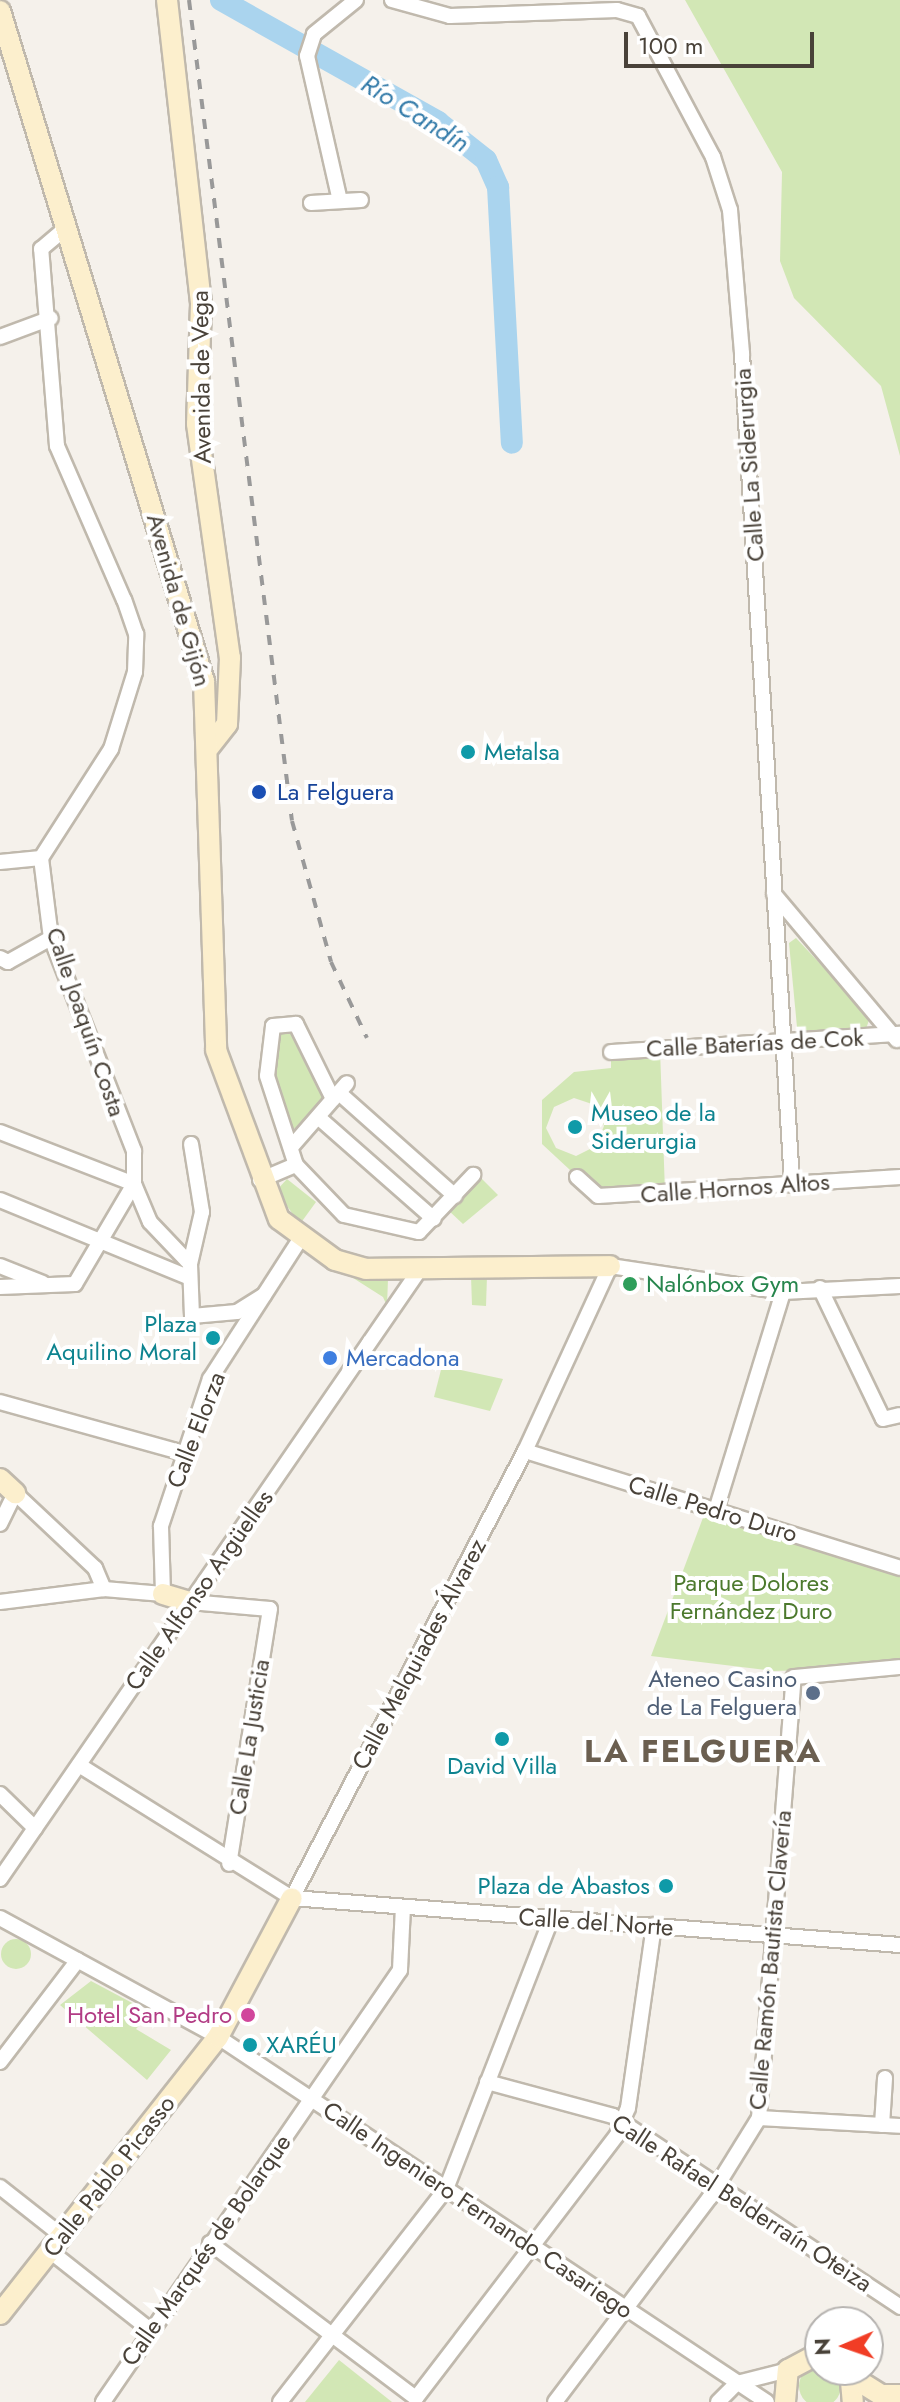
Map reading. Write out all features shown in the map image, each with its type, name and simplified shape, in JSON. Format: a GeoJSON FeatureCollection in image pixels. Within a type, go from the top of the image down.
{"type":"FeatureCollection","features":[{"type":"Feature","properties":{"kind":"street","name":"Avenida de Vega"},"geometry":{"type":"LineString","coordinates":[[167,0],[201,304],[197,424],[230,658],[227,724],[209,747]]}},
{"type":"Feature","properties":{"kind":"street"},"geometry":{"type":"LineString","coordinates":[[340,201],[309,49],[356,0]]}},
{"type":"Feature","properties":{"kind":"street","name":"Calle La Siderurgia"},"geometry":{"type":"LineString","coordinates":[[392,0],[450,16],[485,7],[617,10],[638,16],[713,157],[730,210],[792,1184]]}},
{"type":"Feature","properties":{"kind":"street","name":"Avenida de Gijón"},"geometry":{"type":"LineString","coordinates":[[0,11],[41,129],[64,230],[201,669],[209,747],[216,1050],[260,1180],[279,1219],[335,1260],[386,1270],[610,1266]]}},
{"type":"Feature","properties":{"kind":"street"},"geometry":{"type":"LineString","coordinates":[[311,203],[361,200]]}},
{"type":"Feature","properties":{"kind":"street"},"geometry":{"type":"LineString","coordinates":[[0,862],[41,858],[111,749],[129,709],[135,647],[103,544],[57,446],[51,318],[41,249],[64,230]]}},
{"type":"Feature","properties":{"kind":"street"},"geometry":{"type":"LineString","coordinates":[[0,337],[51,318]]}},
{"type":"Feature","properties":{"kind":"street","name":"Calle Joaquín Costa"},"geometry":{"type":"LineString","coordinates":[[41,858],[51,938],[134,1151],[134,1184],[150,1222],[190,1271]]}},
{"type":"Feature","properties":{"kind":"street"},"geometry":{"type":"LineString","coordinates":[[774,894],[898,1037]]}},
{"type":"Feature","properties":{"kind":"street"},"geometry":{"type":"LineString","coordinates":[[0,958],[8,962],[51,938]]}},
{"type":"Feature","properties":{"kind":"street"},"geometry":{"type":"LineString","coordinates":[[455,1196],[340,1092],[296,1024],[273,1026],[267,1076],[293,1145],[296,1165],[344,1215],[419,1232],[434,1219],[455,1196],[473,1175]]}},
{"type":"Feature","properties":{"kind":"street","name":"Calle Baterías de Cok"},"geometry":{"type":"LineString","coordinates":[[611,1052],[898,1037]]}},
{"type":"Feature","properties":{"kind":"street"},"geometry":{"type":"LineString","coordinates":[[293,1145],[340,1092]]}},
{"type":"Feature","properties":{"kind":"street"},"geometry":{"type":"LineString","coordinates":[[318,1117],[434,1219]]}},
{"type":"Feature","properties":{"kind":"street"},"geometry":{"type":"LineString","coordinates":[[0,1132],[134,1184],[79,1281],[51,1286],[0,1287]]}},
{"type":"Feature","properties":{"kind":"street"},"geometry":{"type":"LineString","coordinates":[[191,1144],[202,1212],[190,1271],[194,1318],[237,1312],[268,1293]]}},
{"type":"Feature","properties":{"kind":"street"},"geometry":{"type":"LineString","coordinates":[[260,1180],[296,1165]]}},
{"type":"Feature","properties":{"kind":"street","name":"Calle Hornos Altos"},"geometry":{"type":"LineString","coordinates":[[577,1177],[598,1196],[900,1177]]}},
{"type":"Feature","properties":{"kind":"street"},"geometry":{"type":"LineString","coordinates":[[0,1200],[190,1271]]}},
{"type":"Feature","properties":{"kind":"street","name":"Calle Elorza"},"geometry":{"type":"LineString","coordinates":[[163,1594],[161,1526],[210,1379],[301,1238]]}},
{"type":"Feature","properties":{"kind":"street"},"geometry":{"type":"LineString","coordinates":[[0,1266],[51,1286]]}},
{"type":"Feature","properties":{"kind":"street"},"geometry":{"type":"LineString","coordinates":[[610,1266],[783,1292],[900,1286]]}},
{"type":"Feature","properties":{"kind":"street","name":"Calle Melquiades Álvarez"},"geometry":{"type":"LineString","coordinates":[[218,2037],[525,1451],[610,1266]]}},
{"type":"Feature","properties":{"kind":"street","name":"Calle Alfonso Argüelles"},"geometry":{"type":"LineString","coordinates":[[0,1879],[420,1269]]}},
{"type":"Feature","properties":{"kind":"street"},"geometry":{"type":"LineString","coordinates":[[386,1270],[399,1301]]}},
{"type":"Feature","properties":{"kind":"street"},"geometry":{"type":"LineString","coordinates":[[820,1288],[883,1419],[900,1415]]}},
{"type":"Feature","properties":{"kind":"street"},"geometry":{"type":"LineString","coordinates":[[716,1510],[783,1292]]}},
{"type":"Feature","properties":{"kind":"street"},"geometry":{"type":"LineString","coordinates":[[0,1402],[184,1453]]}},
{"type":"Feature","properties":{"kind":"street","name":"Calle Pedro Duro"},"geometry":{"type":"LineString","coordinates":[[525,1451],[900,1568]]}},
{"type":"Feature","properties":{"kind":"street"},"geometry":{"type":"LineString","coordinates":[[8,1486],[95,1568],[104,1589]]}},
{"type":"Feature","properties":{"kind":"street"},"geometry":{"type":"LineString","coordinates":[[0,1524],[8,1486]]}},
{"type":"Feature","properties":{"kind":"street"},"geometry":{"type":"LineString","coordinates":[[0,1602],[104,1589],[163,1594],[190,1602]]}},
{"type":"Feature","properties":{"kind":"street","name":"Calle La Justicia"},"geometry":{"type":"LineString","coordinates":[[190,1602],[270,1609],[229,1864]]}},
{"type":"Feature","properties":{"kind":"street","name":"Calle Ramón Bautista Clavería"},"geometry":{"type":"LineString","coordinates":[[555,2402],[628,2310],[717,2186],[759,2118],[791,1685],[802,1672],[900,1667]]}},
{"type":"Feature","properties":{"kind":"street"},"geometry":{"type":"LineString","coordinates":[[79,1765],[229,1864],[292,1898]]}},
{"type":"Feature","properties":{"kind":"street"},"geometry":{"type":"LineString","coordinates":[[0,1794],[35,1828]]}},
{"type":"Feature","properties":{"kind":"street","name":"Calle del Norte"},"geometry":{"type":"LineString","coordinates":[[292,1898],[900,1945]]}},
{"type":"Feature","properties":{"kind":"street","name":"Calle Marqués de Bolarque"},"geometry":{"type":"LineString","coordinates":[[103,2402],[400,1970],[403,1907]]}},
{"type":"Feature","properties":{"kind":"street","name":"Calle Ingeniero Fernando Casariego"},"geometry":{"type":"LineString","coordinates":[[0,1918],[218,2037],[767,2402]]}},
{"type":"Feature","properties":{"kind":"street"},"geometry":{"type":"LineString","coordinates":[[280,2402],[446,2189],[551,1919]]}},
{"type":"Feature","properties":{"kind":"street"},"geometry":{"type":"LineString","coordinates":[[210,2243],[416,2398],[533,2247],[622,2122],[654,1925]]}},
{"type":"Feature","properties":{"kind":"street"},"geometry":{"type":"LineString","coordinates":[[0,2062],[78,1960]]}},
{"type":"Feature","properties":{"kind":"street","name":"Calle Pablo Picasso"},"geometry":{"type":"LineString","coordinates":[[0,2314],[218,2037]]}},
{"type":"Feature","properties":{"kind":"street"},"geometry":{"type":"LineString","coordinates":[[882,2125],[885,2078]]}},
{"type":"Feature","properties":{"kind":"street","name":"Calle Rafael Belderraín Oteiza"},"geometry":{"type":"LineString","coordinates":[[487,2082],[622,2122],[900,2307]]}},
{"type":"Feature","properties":{"kind":"street"},"geometry":{"type":"LineString","coordinates":[[759,2118],[900,2126]]}},
{"type":"Feature","properties":{"kind":"street"},"geometry":{"type":"LineString","coordinates":[[0,2187],[56,2244],[150,2330]]}},
{"type":"Feature","properties":{"kind":"street"},"geometry":{"type":"LineString","coordinates":[[718,2402],[737,2383],[764,2382],[804,2362]]}},
{"type":"Feature","properties":{"kind":"street"},"geometry":{"type":"LineString","coordinates":[[785,2402],[788,2370]]}},
{"type":"Feature","properties":{"kind":"street"},"geometry":{"type":"LineString","coordinates":[[869,2386],[881,2395],[900,2395]]}},
{"type":"Feature","properties":{"kind":"green space"},"geometry":{"type":"Polygon","coordinates":[[[685,0],[900,0],[900,456],[881,386],[794,298],[780,261],[782,172],[685,0]]]}},
{"type":"Feature","properties":{"kind":"green space"},"geometry":{"type":"Polygon","coordinates":[[[796,938],[870,1017],[866,1029],[807,1033],[797,1027],[789,943],[796,938]]]}},
{"type":"Feature","properties":{"kind":"green space"},"geometry":{"type":"Polygon","coordinates":[[[294,1028],[327,1097],[293,1130],[270,1076],[275,1030],[294,1028]]]}},
{"type":"Feature","properties":{"kind":"green space","name":"Museo de la Siderurgia"},"geometry":{"type":"Polygon","coordinates":[[[660,1049],[665,1192],[598,1196],[542,1144],[542,1100],[574,1072],[611,1068],[611,1052],[660,1049]],[[574,1098],[554,1107],[546,1128],[556,1148],[576,1156],[596,1146],[604,1126],[595,1105],[574,1098]]]}},
{"type":"Feature","properties":{"kind":"green space"},"geometry":{"type":"Polygon","coordinates":[[[478,1175],[498,1195],[463,1224],[448,1210],[478,1175]]]}},
{"type":"Feature","properties":{"kind":"green space"},"geometry":{"type":"Polygon","coordinates":[[[287,1179],[316,1202],[300,1224],[276,1191],[287,1179]]]}},
{"type":"Feature","properties":{"kind":"green space"},"geometry":{"type":"Polygon","coordinates":[[[339,1269],[388,1279],[387,1306],[383,1297],[339,1269]]]}},
{"type":"Feature","properties":{"kind":"green space"},"geometry":{"type":"Polygon","coordinates":[[[471,1276],[487,1276],[486,1306],[472,1305],[471,1276]]]}},
{"type":"Feature","properties":{"kind":"green space"},"geometry":{"type":"Polygon","coordinates":[[[442,1366],[503,1379],[490,1411],[434,1397],[442,1366]]]}},
{"type":"Feature","properties":{"kind":"green space","name":"Parque Dolores Fernández Duro"},"geometry":{"type":"Polygon","coordinates":[[[707,1507],[900,1568],[900,1667],[774,1671],[651,1656],[707,1507]]]}},
{"type":"Feature","properties":{"kind":"green space"},"geometry":{"type":"Polygon","coordinates":[[[16,1939],[27,1943],[31,1954],[27,1965],[16,1969],[5,1965],[1,1954],[5,1943],[16,1939]]]}},
{"type":"Feature","properties":{"kind":"green space"},"geometry":{"type":"Polygon","coordinates":[[[91,1981],[151,2013],[136,2029],[171,2050],[147,2080],[60,2005],[91,1981]]]}},
{"type":"Feature","properties":{"kind":"green space"},"geometry":{"type":"Polygon","coordinates":[[[339,2360],[392,2402],[305,2402],[339,2360]]]}},
{"type":"Feature","properties":{"kind":"green space"},"geometry":{"type":"Polygon","coordinates":[[[804,2372],[804,2386],[841,2386],[840,2394],[828,2406],[812,2406],[800,2394],[800,2378],[804,2372]]]}},
{"type":"Feature","properties":{"kind":"waterway","name":"Río Candín"},"geometry":{"type":"LineString","coordinates":[[221,0],[438,122],[486,160],[498,187],[512,443]]}},
{"type":"Feature","properties":{"kind":"railway"},"geometry":{"type":"LineString","coordinates":[[189,0],[292,821],[331,962],[367,1038]]}},
{"type":"Feature","properties":{"kind":"place","name":"Metalsa"},"geometry":{"type":"Point","coordinates":[468,752]}},
{"type":"Feature","properties":{"kind":"place","name":"La Felguera"},"geometry":{"type":"Point","coordinates":[259,792]}},
{"type":"Feature","properties":{"kind":"place","name":"Museo de la Siderurgia"},"geometry":{"type":"Point","coordinates":[575,1127]}},
{"type":"Feature","properties":{"kind":"place","name":"Nalónbox Gym"},"geometry":{"type":"Point","coordinates":[630,1284]}},
{"type":"Feature","properties":{"kind":"place","name":"Plaza Aquilino Moral"},"geometry":{"type":"Point","coordinates":[213,1338]}},
{"type":"Feature","properties":{"kind":"place","name":"Mercadona"},"geometry":{"type":"Point","coordinates":[330,1358]}},
{"type":"Feature","properties":{"kind":"place","name":"Ateneo Casino de La Felguera"},"geometry":{"type":"Point","coordinates":[813,1693]}},
{"type":"Feature","properties":{"kind":"place","name":"David Villa"},"geometry":{"type":"Point","coordinates":[502,1739]}},
{"type":"Feature","properties":{"kind":"place","name":"Plaza de Abastos"},"geometry":{"type":"Point","coordinates":[666,1886]}},
{"type":"Feature","properties":{"kind":"place","name":"Hotel San Pedro"},"geometry":{"type":"Point","coordinates":[248,2015]}},
{"type":"Feature","properties":{"kind":"place","name":"XARÉU"},"geometry":{"type":"Point","coordinates":[250,2045]}},
{"type":"Feature","properties":{"kind":"district","name":"LA FELGUERA"},"geometry":{"type":"Point","coordinates":[703,1751]}}]}
